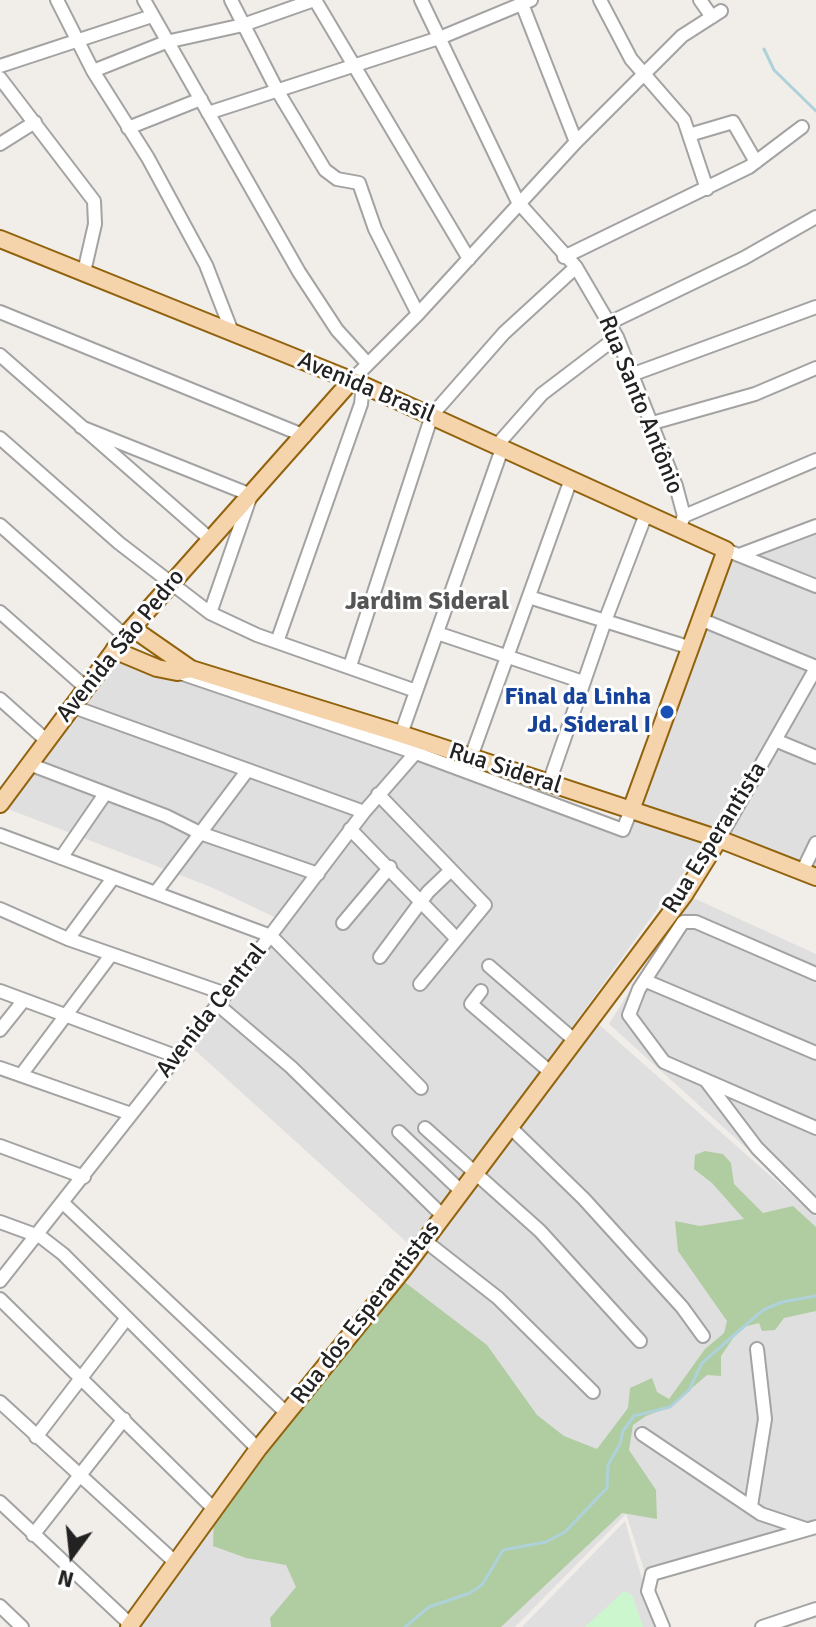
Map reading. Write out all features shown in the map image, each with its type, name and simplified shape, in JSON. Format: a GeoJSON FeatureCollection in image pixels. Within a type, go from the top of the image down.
{"type":"FeatureCollection","features":[{"type":"Feature","properties":{"kind":"main road","name":"Avenida Brasil"},"geometry":{"type":"LineString","coordinates":[[0,239],[432,415],[500,445],[570,482],[646,514],[682,522],[733,552]]}},
{"type":"Feature","properties":{"kind":"main road","name":"Avenida São Pedro"},"geometry":{"type":"LineString","coordinates":[[3,795],[128,632],[210,539],[357,383]]}},
{"type":"Feature","properties":{"kind":"main road"},"geometry":{"type":"LineString","coordinates":[[631,810],[700,619],[733,552]]}},
{"type":"Feature","properties":{"kind":"main road","name":"Rua Sideral"},"geometry":{"type":"LineString","coordinates":[[128,632],[184,671]]}},
{"type":"Feature","properties":{"kind":"main road","name":"Rua Sideral"},"geometry":{"type":"LineString","coordinates":[[114,650],[143,665],[184,671],[401,734],[421,748],[471,757],[719,839],[809,874]]}},
{"type":"Feature","properties":{"kind":"main road","name":"Rua Esperantista"},"geometry":{"type":"LineString","coordinates":[[602,1000],[684,895],[719,839]]}},
{"type":"Feature","properties":{"kind":"main road","name":"Rua dos Esperantistas"},"geometry":{"type":"LineString","coordinates":[[130,1626],[258,1449],[424,1240],[602,1000]]}},
{"type":"Feature","properties":{"kind":"street"},"geometry":{"type":"LineString","coordinates":[[57,0],[93,71],[148,158],[206,265],[232,332]]}},
{"type":"Feature","properties":{"kind":"street"},"geometry":{"type":"LineString","coordinates":[[144,0],[299,272],[337,330],[367,363]]}},
{"type":"Feature","properties":{"kind":"street"},"geometry":{"type":"LineString","coordinates":[[231,0],[277,90],[330,176],[359,183],[375,229],[418,314]]}},
{"type":"Feature","properties":{"kind":"street"},"geometry":{"type":"LineString","coordinates":[[93,71],[166,42],[243,25],[314,0],[469,259]]}},
{"type":"Feature","properties":{"kind":"street","name":"Rua Santo Antônio"},"geometry":{"type":"LineString","coordinates":[[421,0],[442,37],[518,202],[576,267],[617,337],[676,486],[682,522]]}},
{"type":"Feature","properties":{"kind":"street"},"geometry":{"type":"LineString","coordinates":[[600,0],[631,59],[684,120],[707,189]]}},
{"type":"Feature","properties":{"kind":"street"},"geometry":{"type":"LineString","coordinates":[[277,642],[361,404],[357,383],[367,363],[418,314],[518,202],[682,36],[717,14],[700,0]]}},
{"type":"Feature","properties":{"kind":"street"},"geometry":{"type":"LineString","coordinates":[[208,113],[442,37],[527,2],[576,142]]}},
{"type":"Feature","properties":{"kind":"street"},"geometry":{"type":"LineString","coordinates":[[0,66],[78,43],[152,16]]}},
{"type":"Feature","properties":{"kind":"street"},"geometry":{"type":"LineString","coordinates":[[0,78],[94,201],[95,224],[84,272]]}},
{"type":"Feature","properties":{"kind":"street"},"geometry":{"type":"LineString","coordinates":[[128,128],[201,99]]}},
{"type":"Feature","properties":{"kind":"street"},"geometry":{"type":"LineString","coordinates":[[0,144],[35,122]]}},
{"type":"Feature","properties":{"kind":"street"},"geometry":{"type":"LineString","coordinates":[[689,135],[733,122],[756,162]]}},
{"type":"Feature","properties":{"kind":"street"},"geometry":{"type":"LineString","coordinates":[[564,257],[707,189],[756,162],[802,127]]}},
{"type":"Feature","properties":{"kind":"street"},"geometry":{"type":"LineString","coordinates":[[609,323],[744,258],[816,217]]}},
{"type":"Feature","properties":{"kind":"street"},"geometry":{"type":"LineString","coordinates":[[350,666],[432,415],[504,333],[576,267]]}},
{"type":"Feature","properties":{"kind":"street"},"geometry":{"type":"LineString","coordinates":[[631,375],[816,307]]}},
{"type":"Feature","properties":{"kind":"street"},"geometry":{"type":"LineString","coordinates":[[0,312],[305,436]]}},
{"type":"Feature","properties":{"kind":"street"},"geometry":{"type":"LineString","coordinates":[[401,734],[500,445],[542,394],[617,337]]}},
{"type":"Feature","properties":{"kind":"street"},"geometry":{"type":"LineString","coordinates":[[0,355],[210,539]]}},
{"type":"Feature","properties":{"kind":"street"},"geometry":{"type":"LineString","coordinates":[[649,424],[755,394],[816,368]]}},
{"type":"Feature","properties":{"kind":"street"},"geometry":{"type":"LineString","coordinates":[[81,427],[251,495]]}},
{"type":"Feature","properties":{"kind":"street"},"geometry":{"type":"LineString","coordinates":[[0,438],[170,585],[210,613],[277,642],[416,691]]}},
{"type":"Feature","properties":{"kind":"street"},"geometry":{"type":"LineString","coordinates":[[682,522],[816,460]]}},
{"type":"Feature","properties":{"kind":"street"},"geometry":{"type":"LineString","coordinates":[[471,757],[570,482]]}},
{"type":"Feature","properties":{"kind":"street","name":"Avenida São Pedro"},"geometry":{"type":"LineString","coordinates":[[210,613],[251,495]]}},
{"type":"Feature","properties":{"kind":"street"},"geometry":{"type":"LineString","coordinates":[[549,783],[646,514]]}},
{"type":"Feature","properties":{"kind":"street"},"geometry":{"type":"LineString","coordinates":[[0,525],[128,632]]}},
{"type":"Feature","properties":{"kind":"street"},"geometry":{"type":"LineString","coordinates":[[733,552],[816,526]]}},
{"type":"Feature","properties":{"kind":"street"},"geometry":{"type":"LineString","coordinates":[[733,552],[816,586]]}},
{"type":"Feature","properties":{"kind":"street"},"geometry":{"type":"LineString","coordinates":[[529,597],[691,648]]}},
{"type":"Feature","properties":{"kind":"street"},"geometry":{"type":"LineString","coordinates":[[0,612],[85,687]]}},
{"type":"Feature","properties":{"kind":"street"},"geometry":{"type":"LineString","coordinates":[[700,619],[816,667]]}},
{"type":"Feature","properties":{"kind":"street"},"geometry":{"type":"LineString","coordinates":[[437,633],[583,682]]}},
{"type":"Feature","properties":{"kind":"street","name":"Rua Esperantista"},"geometry":{"type":"LineString","coordinates":[[719,839],[816,667]]}},
{"type":"Feature","properties":{"kind":"street"},"geometry":{"type":"LineString","coordinates":[[184,671],[421,748],[623,830],[631,810]]}},
{"type":"Feature","properties":{"kind":"street"},"geometry":{"type":"LineString","coordinates":[[0,699],[46,740]]}},
{"type":"Feature","properties":{"kind":"street"},"geometry":{"type":"LineString","coordinates":[[71,706],[364,812]]}},
{"type":"Feature","properties":{"kind":"street"},"geometry":{"type":"LineString","coordinates":[[775,740],[816,757]]}},
{"type":"Feature","properties":{"kind":"street","name":"Avenida Central"},"geometry":{"type":"LineString","coordinates":[[0,1281],[178,1057],[350,829],[421,748]]}},
{"type":"Feature","properties":{"kind":"street"},"geometry":{"type":"LineString","coordinates":[[29,764],[200,833],[318,874]]}},
{"type":"Feature","properties":{"kind":"street"},"geometry":{"type":"LineString","coordinates":[[156,892],[247,771]]}},
{"type":"Feature","properties":{"kind":"street"},"geometry":{"type":"LineString","coordinates":[[61,858],[105,794]]}},
{"type":"Feature","properties":{"kind":"street"},"geometry":{"type":"LineString","coordinates":[[378,794],[485,905],[420,984]]}},
{"type":"Feature","properties":{"kind":"street"},"geometry":{"type":"LineString","coordinates":[[350,829],[456,938]]}},
{"type":"Feature","properties":{"kind":"street"},"geometry":{"type":"LineString","coordinates":[[0,835],[271,936],[421,1088]]}},
{"type":"Feature","properties":{"kind":"street"},"geometry":{"type":"LineString","coordinates":[[809,874],[816,843]]}},
{"type":"Feature","properties":{"kind":"street"},"geometry":{"type":"LineString","coordinates":[[343,923],[390,867]]}},
{"type":"Feature","properties":{"kind":"street"},"geometry":{"type":"LineString","coordinates":[[380,957],[423,904],[428,892],[451,870]]}},
{"type":"Feature","properties":{"kind":"street"},"geometry":{"type":"LineString","coordinates":[[68,939],[113,878]]}},
{"type":"Feature","properties":{"kind":"street"},"geometry":{"type":"LineString","coordinates":[[0,909],[222,999],[442,1215]]}},
{"type":"Feature","properties":{"kind":"street"},"geometry":{"type":"LineString","coordinates":[[816,974],[696,922],[683,922],[629,1015],[664,1062],[816,1128]]}},
{"type":"Feature","properties":{"kind":"street"},"geometry":{"type":"LineString","coordinates":[[21,1075],[111,955]]}},
{"type":"Feature","properties":{"kind":"street"},"geometry":{"type":"LineString","coordinates":[[489,966],[573,1039]]}},
{"type":"Feature","properties":{"kind":"street"},"geometry":{"type":"LineString","coordinates":[[646,981],[816,1053]]}},
{"type":"Feature","properties":{"kind":"street"},"geometry":{"type":"LineString","coordinates":[[0,991],[178,1057]]}},
{"type":"Feature","properties":{"kind":"street"},"geometry":{"type":"LineString","coordinates":[[481,991],[471,1004],[549,1071]]}},
{"type":"Feature","properties":{"kind":"street"},"geometry":{"type":"LineString","coordinates":[[0,1030],[24,1000]]}},
{"type":"Feature","properties":{"kind":"street"},"geometry":{"type":"LineString","coordinates":[[0,1068],[131,1114]]}},
{"type":"Feature","properties":{"kind":"street"},"geometry":{"type":"LineString","coordinates":[[705,1079],[757,1148],[814,1206]]}},
{"type":"Feature","properties":{"kind":"street"},"geometry":{"type":"LineString","coordinates":[[509,1126],[604,1221],[682,1307],[703,1336]]}},
{"type":"Feature","properties":{"kind":"street"},"geometry":{"type":"LineString","coordinates":[[425,1128],[476,1171],[567,1259],[640,1341]]}},
{"type":"Feature","properties":{"kind":"street"},"geometry":{"type":"LineString","coordinates":[[399,1132],[461,1191]]}},
{"type":"Feature","properties":{"kind":"street"},"geometry":{"type":"LineString","coordinates":[[0,1146],[84,1177]]}},
{"type":"Feature","properties":{"kind":"street"},"geometry":{"type":"LineString","coordinates":[[62,1202],[281,1408]]}},
{"type":"Feature","properties":{"kind":"street"},"geometry":{"type":"LineString","coordinates":[[0,1222],[36,1235],[63,1254],[258,1449]]}},
{"type":"Feature","properties":{"kind":"street"},"geometry":{"type":"LineString","coordinates":[[424,1240],[498,1298],[593,1392]]}},
{"type":"Feature","properties":{"kind":"street"},"geometry":{"type":"LineString","coordinates":[[0,1299],[214,1509]]}},
{"type":"Feature","properties":{"kind":"street"},"geometry":{"type":"LineString","coordinates":[[36,1437],[127,1318]]}},
{"type":"Feature","properties":{"kind":"street"},"geometry":{"type":"LineString","coordinates":[[751,1506],[765,1419],[757,1349]]}},
{"type":"Feature","properties":{"kind":"street"},"geometry":{"type":"LineString","coordinates":[[0,1402],[176,1563]]}},
{"type":"Feature","properties":{"kind":"street"},"geometry":{"type":"LineString","coordinates":[[33,1535],[124,1419]]}},
{"type":"Feature","properties":{"kind":"street"},"geometry":{"type":"LineString","coordinates":[[642,1434],[761,1514],[811,1528]]}},
{"type":"Feature","properties":{"kind":"street"},"geometry":{"type":"LineString","coordinates":[[0,1502],[130,1626]]}},
{"type":"Feature","properties":{"kind":"street"},"geometry":{"type":"LineString","coordinates":[[663,1627],[648,1591],[652,1574],[811,1528]]}},
{"type":"Feature","properties":{"kind":"street"},"geometry":{"type":"LineString","coordinates":[[0,1606],[22,1627]]}},
{"type":"Feature","properties":{"kind":"street"},"geometry":{"type":"LineString","coordinates":[[762,1627],[816,1609]]}},
{"type":"Feature","properties":{"kind":"shaded area"},"geometry":{"type":"Polygon","coordinates":[[[816,527],[816,874],[637,806],[725,565],[816,527]]]}},
{"type":"Feature","properties":{"kind":"shaded area"},"geometry":{"type":"Polygon","coordinates":[[[117,654],[296,720],[623,832],[629,817],[704,844],[428,1227],[595,1021],[816,1216],[816,1532],[648,1582],[626,1514],[515,1627],[126,1627],[412,1247],[187,1043],[287,923],[211,887],[0,806],[117,654]]]}},
{"type":"Feature","properties":{"kind":"shaded area"},"geometry":{"type":"Polygon","coordinates":[[[689,896],[816,954],[816,1211],[609,1024],[689,896]]]}},
{"type":"Feature","properties":{"kind":"shaded area"},"geometry":{"type":"Polygon","coordinates":[[[625,1521],[656,1627],[522,1627],[625,1521]]]}},
{"type":"Feature","properties":{"kind":"green space"},"geometry":{"type":"Polygon","coordinates":[[[705,1151],[723,1154],[731,1163],[734,1184],[763,1213],[793,1206],[816,1227],[816,1311],[784,1318],[775,1330],[762,1331],[759,1323],[740,1328],[721,1356],[721,1376],[707,1375],[670,1407],[646,1416],[633,1425],[629,1450],[656,1490],[657,1519],[622,1513],[501,1627],[271,1627],[270,1618],[296,1587],[286,1565],[246,1558],[213,1546],[214,1517],[398,1277],[487,1345],[537,1415],[564,1436],[597,1449],[628,1408],[630,1388],[652,1378],[657,1392],[669,1399],[705,1349],[724,1333],[727,1321],[678,1251],[675,1221],[700,1226],[744,1219],[712,1183],[694,1169],[695,1155],[705,1151]]]}},
{"type":"Feature","properties":{"kind":"green space"},"geometry":{"type":"Polygon","coordinates":[[[624,1591],[632,1595],[643,1627],[585,1627],[624,1591]]]}},
{"type":"Feature","properties":{"kind":"waterway"},"geometry":{"type":"LineString","coordinates":[[764,49],[774,70],[816,111]]}},
{"type":"Feature","properties":{"kind":"waterway"},"geometry":{"type":"LineString","coordinates":[[405,1627],[429,1607],[470,1593],[482,1585],[503,1550],[546,1542],[565,1532],[607,1488],[608,1465],[620,1444],[623,1431],[634,1416],[670,1407],[689,1390],[702,1363],[763,1310],[782,1302],[816,1296]]}},
{"type":"Feature","properties":{"kind":"place","name":"Final da Linha Jd. Sideral I"},"geometry":{"type":"Point","coordinates":[667,712]}},
{"type":"Feature","properties":{"kind":"district","name":"Jardim Sideral"},"geometry":{"type":"Point","coordinates":[427,602]}}]}
